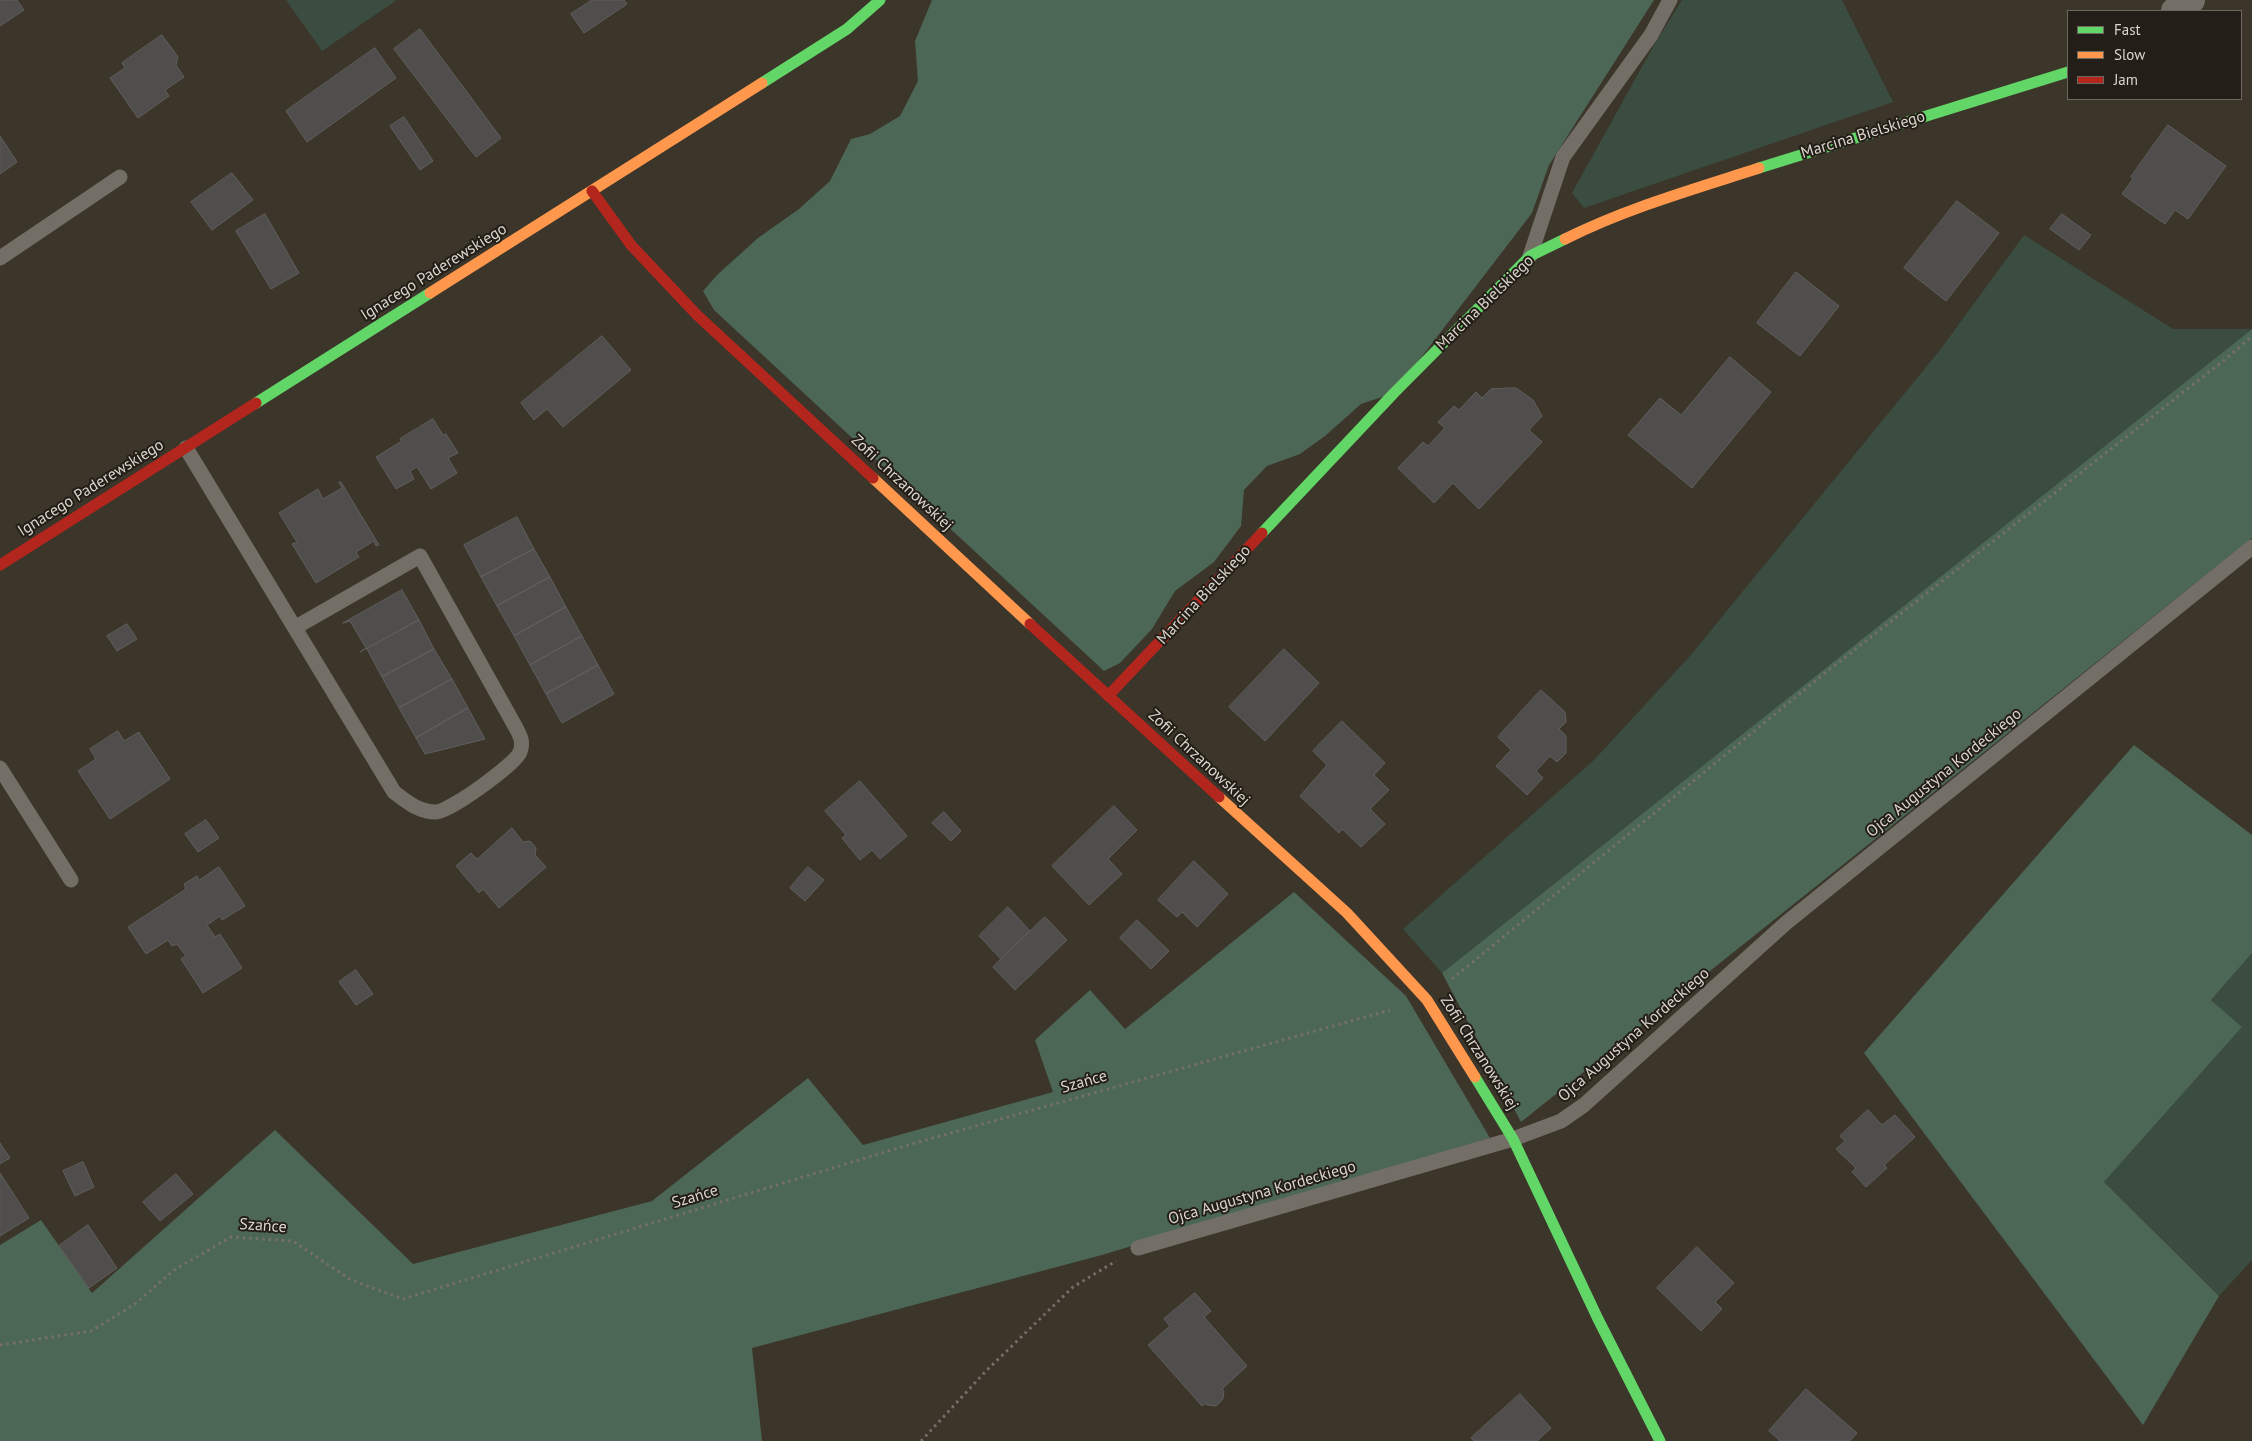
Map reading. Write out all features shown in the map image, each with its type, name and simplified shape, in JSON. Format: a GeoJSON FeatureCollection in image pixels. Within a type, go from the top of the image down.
{"type":"FeatureCollection","features":[{"type":"Feature","properties":{"kind":"street","name":"Ignacego Paderewskiego"},"geometry":{"type":"LineString","coordinates":[[0,565],[847,29],[880,0]]}},
{"type":"Feature","properties":{"kind":"street"},"geometry":{"type":"LineString","coordinates":[[2177,10],[2191,0]]}},
{"type":"Feature","properties":{"kind":"street","name":"Marcina Bielskiego"},"geometry":{"type":"LineString","coordinates":[[1108,696],[1394,393],[1530,256],[1591,226],[1665,198],[2067,72]]}},
{"type":"Feature","properties":{"kind":"street","name":"Zofii Chrzanowskiej"},"geometry":{"type":"LineString","coordinates":[[592,191],[631,245],[697,315],[1108,696],[1347,913],[1426,1000],[1513,1138],[1598,1319],[1660,1441]]}},
{"type":"Feature","properties":{"kind":"lane"},"geometry":{"type":"LineString","coordinates":[[1530,256],[1563,158],[1651,34],[1670,0]]}},
{"type":"Feature","properties":{"kind":"lane"},"geometry":{"type":"LineString","coordinates":[[0,258],[120,177]]}},
{"type":"Feature","properties":{"kind":"lane"},"geometry":{"type":"LineString","coordinates":[[186,448],[394,792],[414,808],[437,812],[452,806],[511,764],[520,753],[522,740],[516,726],[420,556],[296,628]]}},
{"type":"Feature","properties":{"kind":"lane","name":"Ojca Augustyna Kordeckiego"},"geometry":{"type":"LineString","coordinates":[[1138,1248],[1513,1138],[1562,1121],[1584,1105],[1786,923],[2252,547]]}},
{"type":"Feature","properties":{"kind":"lane"},"geometry":{"type":"LineString","coordinates":[[0,768],[71,880]]}},
{"type":"Feature","properties":{"kind":"path"},"geometry":{"type":"LineString","coordinates":[[1426,1000],[1825,674],[2227,358],[2252,336]]}},
{"type":"Feature","properties":{"kind":"path","name":"Szańce"},"geometry":{"type":"LineString","coordinates":[[0,1345],[91,1331],[135,1304],[174,1270],[231,1237],[293,1240],[351,1280],[403,1298],[908,1145],[1426,1000]]}},
{"type":"Feature","properties":{"kind":"path"},"geometry":{"type":"LineString","coordinates":[[921,1441],[986,1371],[1073,1287],[1138,1248]]}},
{"type":"Feature","properties":{"kind":"green space"},"geometry":{"type":"Polygon","coordinates":[[[286,0],[397,0],[322,51],[286,0]]]}},
{"type":"Feature","properties":{"kind":"green space"},"geometry":{"type":"Polygon","coordinates":[[[932,0],[1654,0],[1549,165],[1532,213],[1394,393],[1361,404],[1325,436],[1300,454],[1267,466],[1244,490],[1241,526],[1214,562],[1175,591],[1152,629],[1120,663],[1104,671],[714,310],[703,291],[717,275],[758,238],[799,209],[830,181],[851,139],[870,134],[900,116],[918,81],[915,41],[932,0]]]}},
{"type":"Feature","properties":{"kind":"green space"},"geometry":{"type":"Polygon","coordinates":[[[1682,0],[1842,0],[1893,102],[1584,208],[1572,193],[1654,45],[1682,0]]]}},
{"type":"Feature","properties":{"kind":"green space"},"geometry":{"type":"Polygon","coordinates":[[[2024,235],[2173,329],[2252,329],[1442,973],[1403,929],[1594,760],[1690,656],[1940,350],[2024,235]]]}},
{"type":"Feature","properties":{"kind":"green space"},"geometry":{"type":"Polygon","coordinates":[[[2252,329],[2252,538],[1521,1122],[1442,973],[2252,329]]]}},
{"type":"Feature","properties":{"kind":"green space"},"geometry":{"type":"Polygon","coordinates":[[[2134,745],[2252,835],[2252,953],[2211,1000],[2242,1027],[2104,1182],[2219,1296],[2143,1425],[1864,1053],[2134,745]]]}},
{"type":"Feature","properties":{"kind":"green space"},"geometry":{"type":"Polygon","coordinates":[[[1294,892],[1406,996],[1490,1138],[1102,1255],[752,1348],[762,1441],[0,1441],[0,1245],[41,1220],[92,1293],[275,1130],[413,1264],[652,1201],[808,1078],[863,1145],[1053,1092],[1035,1040],[1090,990],[1125,1029],[1294,892]]]}},
{"type":"Feature","properties":{"kind":"green space"},"geometry":{"type":"Polygon","coordinates":[[[2252,953],[2252,1260],[2219,1296],[2104,1182],[2242,1027],[2211,1000],[2252,953]]]}},
{"type":"Feature","properties":{"kind":"building"},"geometry":{"type":"Polygon","coordinates":[[[0,0],[17,0],[24,10],[0,26],[0,0]]]}},
{"type":"Feature","properties":{"kind":"building"},"geometry":{"type":"Polygon","coordinates":[[[592,0],[624,0],[627,4],[584,33],[571,14],[592,0]]]}},
{"type":"Feature","properties":{"kind":"building"},"geometry":{"type":"Polygon","coordinates":[[[420,29],[501,138],[476,157],[394,49],[420,29]]]}},
{"type":"Feature","properties":{"kind":"building"},"geometry":{"type":"Polygon","coordinates":[[[162,35],[178,57],[176,65],[184,77],[165,90],[169,96],[138,118],[110,78],[125,68],[122,63],[162,35]]]}},
{"type":"Feature","properties":{"kind":"building"},"geometry":{"type":"Polygon","coordinates":[[[375,48],[396,78],[307,142],[286,111],[375,48]]]}},
{"type":"Feature","properties":{"kind":"building"},"geometry":{"type":"Polygon","coordinates":[[[404,117],[433,161],[420,170],[390,126],[404,117]]]}},
{"type":"Feature","properties":{"kind":"building"},"geometry":{"type":"Polygon","coordinates":[[[2168,125],[2226,166],[2188,219],[2175,210],[2165,224],[2122,194],[2133,179],[2131,177],[2168,125]]]}},
{"type":"Feature","properties":{"kind":"building"},"geometry":{"type":"Polygon","coordinates":[[[0,136],[17,162],[0,174],[0,136]]]}},
{"type":"Feature","properties":{"kind":"building"},"geometry":{"type":"Polygon","coordinates":[[[232,173],[253,200],[212,230],[191,202],[232,173]]]}},
{"type":"Feature","properties":{"kind":"building"},"geometry":{"type":"Polygon","coordinates":[[[1957,201],[1999,233],[1946,301],[1904,268],[1957,201]]]}},
{"type":"Feature","properties":{"kind":"building"},"geometry":{"type":"Polygon","coordinates":[[[265,214],[299,273],[271,289],[236,231],[265,214]]]}},
{"type":"Feature","properties":{"kind":"building"},"geometry":{"type":"Polygon","coordinates":[[[2062,214],[2091,235],[2079,250],[2050,229],[2062,214]]]}},
{"type":"Feature","properties":{"kind":"building"},"geometry":{"type":"Polygon","coordinates":[[[1796,272],[1839,306],[1800,356],[1757,323],[1796,272]]]}},
{"type":"Feature","properties":{"kind":"building"},"geometry":{"type":"Polygon","coordinates":[[[602,336],[631,370],[563,427],[547,409],[534,420],[521,403],[602,336]]]}},
{"type":"Feature","properties":{"kind":"building"},"geometry":{"type":"Polygon","coordinates":[[[1730,357],[1771,392],[1692,488],[1628,435],[1660,398],[1681,415],[1730,357]]]}},
{"type":"Feature","properties":{"kind":"building"},"geometry":{"type":"Polygon","coordinates":[[[1516,388],[1533,400],[1542,416],[1529,430],[1542,442],[1479,509],[1453,483],[1434,503],[1398,468],[1423,442],[1428,446],[1445,428],[1438,422],[1454,406],[1459,410],[1476,392],[1482,398],[1491,389],[1516,388]]]}},
{"type":"Feature","properties":{"kind":"building"},"geometry":{"type":"Polygon","coordinates":[[[433,419],[443,435],[446,434],[458,453],[448,458],[457,473],[431,489],[417,467],[410,471],[414,479],[396,489],[376,457],[402,441],[400,439],[433,419]]]}},
{"type":"Feature","properties":{"kind":"building"},"geometry":{"type":"Polygon","coordinates":[[[339,482],[341,482],[379,545],[376,546],[374,541],[356,552],[359,557],[316,583],[292,544],[297,542],[279,513],[318,489],[323,499],[342,488],[339,482]]]}},
{"type":"Feature","properties":{"kind":"building"},"geometry":{"type":"Polygon","coordinates":[[[517,517],[534,549],[481,577],[464,545],[517,517]]]}},
{"type":"Feature","properties":{"kind":"building"},"geometry":{"type":"Polygon","coordinates":[[[534,549],[550,577],[497,606],[481,577],[534,549]]]}},
{"type":"Feature","properties":{"kind":"building"},"geometry":{"type":"Polygon","coordinates":[[[550,577],[566,607],[514,636],[497,606],[550,577]]]}},
{"type":"Feature","properties":{"kind":"building"},"geometry":{"type":"Polygon","coordinates":[[[402,590],[419,620],[360,652],[366,648],[350,621],[343,623],[402,590]]]}},
{"type":"Feature","properties":{"kind":"building"},"geometry":{"type":"Polygon","coordinates":[[[566,607],[582,636],[530,665],[514,636],[566,607]]]}},
{"type":"Feature","properties":{"kind":"building"},"geometry":{"type":"Polygon","coordinates":[[[419,620],[434,649],[382,677],[367,649],[419,620]]]}},
{"type":"Feature","properties":{"kind":"building"},"geometry":{"type":"Polygon","coordinates":[[[127,624],[137,639],[117,651],[107,636],[127,624]]]}},
{"type":"Feature","properties":{"kind":"building"},"geometry":{"type":"Polygon","coordinates":[[[582,636],[598,665],[546,694],[530,665],[582,636]]]}},
{"type":"Feature","properties":{"kind":"building"},"geometry":{"type":"Polygon","coordinates":[[[434,649],[452,679],[399,708],[382,677],[434,649]]]}},
{"type":"Feature","properties":{"kind":"building"},"geometry":{"type":"Polygon","coordinates":[[[1284,649],[1319,683],[1265,741],[1229,707],[1284,649]]]}},
{"type":"Feature","properties":{"kind":"building"},"geometry":{"type":"Polygon","coordinates":[[[598,665],[614,694],[562,723],[546,694],[598,665]]]}},
{"type":"Feature","properties":{"kind":"building"},"geometry":{"type":"Polygon","coordinates":[[[452,679],[468,708],[416,738],[399,708],[452,679]]]}},
{"type":"Feature","properties":{"kind":"building"},"geometry":{"type":"Polygon","coordinates":[[[1541,690],[1565,712],[1566,722],[1559,729],[1566,736],[1566,753],[1557,762],[1550,756],[1536,771],[1543,778],[1527,795],[1496,766],[1511,750],[1498,737],[1541,690]]]}},
{"type":"Feature","properties":{"kind":"building"},"geometry":{"type":"Polygon","coordinates":[[[468,708],[485,739],[425,754],[416,738],[468,708]]]}},
{"type":"Feature","properties":{"kind":"building"},"geometry":{"type":"Polygon","coordinates":[[[1342,721],[1385,763],[1374,775],[1389,790],[1370,809],[1385,824],[1361,847],[1342,829],[1339,833],[1300,796],[1327,765],[1313,751],[1342,721]]]}},
{"type":"Feature","properties":{"kind":"building"},"geometry":{"type":"Polygon","coordinates":[[[118,731],[124,741],[139,732],[170,779],[110,819],[78,771],[96,759],[90,749],[118,731]]]}},
{"type":"Feature","properties":{"kind":"building"},"geometry":{"type":"Polygon","coordinates":[[[860,781],[907,836],[880,859],[872,850],[860,860],[842,838],[846,835],[825,811],[860,781]]]}},
{"type":"Feature","properties":{"kind":"building"},"geometry":{"type":"Polygon","coordinates":[[[1114,806],[1137,830],[1108,859],[1122,874],[1089,905],[1052,866],[1114,806]]]}},
{"type":"Feature","properties":{"kind":"building"},"geometry":{"type":"Polygon","coordinates":[[[944,812],[961,831],[951,841],[932,823],[944,812]]]}},
{"type":"Feature","properties":{"kind":"building"},"geometry":{"type":"Polygon","coordinates":[[[206,820],[219,838],[198,852],[185,834],[206,820]]]}},
{"type":"Feature","properties":{"kind":"building"},"geometry":{"type":"Polygon","coordinates":[[[512,828],[523,842],[530,841],[536,848],[535,855],[546,867],[499,908],[483,889],[479,893],[456,866],[471,853],[477,859],[512,828]]]}},
{"type":"Feature","properties":{"kind":"building"},"geometry":{"type":"Polygon","coordinates":[[[1194,861],[1228,894],[1197,927],[1182,912],[1177,917],[1158,900],[1194,861]]]}},
{"type":"Feature","properties":{"kind":"building"},"geometry":{"type":"Polygon","coordinates":[[[219,867],[245,906],[222,920],[220,916],[207,925],[215,937],[220,934],[242,968],[203,993],[181,959],[186,956],[177,944],[172,946],[168,940],[146,954],[128,927],[186,889],[184,884],[197,876],[199,880],[219,867]]]}},
{"type":"Feature","properties":{"kind":"building"},"geometry":{"type":"Polygon","coordinates":[[[808,867],[824,880],[805,901],[790,888],[808,867]]]}},
{"type":"Feature","properties":{"kind":"building"},"geometry":{"type":"Polygon","coordinates":[[[1008,907],[1030,931],[1001,959],[979,936],[1008,907]]]}},
{"type":"Feature","properties":{"kind":"building"},"geometry":{"type":"Polygon","coordinates":[[[1045,917],[1067,940],[1015,990],[993,967],[1045,917]]]}},
{"type":"Feature","properties":{"kind":"building"},"geometry":{"type":"Polygon","coordinates":[[[1137,920],[1169,951],[1151,969],[1120,938],[1137,920]]]}},
{"type":"Feature","properties":{"kind":"building"},"geometry":{"type":"Polygon","coordinates":[[[356,970],[373,994],[356,1005],[339,982],[356,970]]]}},
{"type":"Feature","properties":{"kind":"building"},"geometry":{"type":"Polygon","coordinates":[[[1868,1110],[1882,1125],[1895,1115],[1915,1137],[1884,1165],[1887,1168],[1866,1187],[1852,1172],[1856,1168],[1836,1149],[1845,1141],[1840,1136],[1868,1110]]]}},
{"type":"Feature","properties":{"kind":"building"},"geometry":{"type":"Polygon","coordinates":[[[0,1143],[10,1158],[0,1164],[0,1143]]]}},
{"type":"Feature","properties":{"kind":"building"},"geometry":{"type":"Polygon","coordinates":[[[83,1162],[94,1187],[75,1196],[63,1171],[83,1162]]]}},
{"type":"Feature","properties":{"kind":"building"},"geometry":{"type":"Polygon","coordinates":[[[0,1173],[29,1218],[0,1236],[0,1173]]]}},
{"type":"Feature","properties":{"kind":"building"},"geometry":{"type":"Polygon","coordinates":[[[176,1174],[193,1194],[160,1221],[143,1202],[176,1174]]]}},
{"type":"Feature","properties":{"kind":"building"},"geometry":{"type":"Polygon","coordinates":[[[88,1225],[117,1268],[89,1288],[59,1246],[88,1225]]]}},
{"type":"Feature","properties":{"kind":"building"},"geometry":{"type":"Polygon","coordinates":[[[1697,1247],[1734,1283],[1715,1302],[1722,1309],[1701,1331],[1657,1288],[1697,1247]]]}},
{"type":"Feature","properties":{"kind":"building"},"geometry":{"type":"Polygon","coordinates":[[[1195,1293],[1211,1311],[1204,1317],[1247,1366],[1222,1389],[1224,1391],[1223,1399],[1216,1406],[1207,1405],[1206,1403],[1202,1406],[1148,1345],[1170,1326],[1164,1319],[1195,1293]]]}},
{"type":"Feature","properties":{"kind":"building"},"geometry":{"type":"Polygon","coordinates":[[[1806,1389],[1857,1433],[1850,1441],[1780,1441],[1769,1431],[1806,1389]]]}},
{"type":"Feature","properties":{"kind":"building"},"geometry":{"type":"Polygon","coordinates":[[[1520,1394],[1551,1428],[1537,1441],[1474,1441],[1471,1438],[1520,1394]]]}},
{"type":"Feature","properties":{"kind":"traffic: fast"},"geometry":{"type":"LineString","coordinates":[[762,83],[847,29],[880,0]]}},
{"type":"Feature","properties":{"kind":"traffic: fast"},"geometry":{"type":"LineString","coordinates":[[1759,168],[2067,72]]}},
{"type":"Feature","properties":{"kind":"traffic: fast"},"geometry":{"type":"LineString","coordinates":[[1262,533],[1394,393],[1530,256],[1565,239]]}},
{"type":"Feature","properties":{"kind":"traffic: fast"},"geometry":{"type":"LineString","coordinates":[[256,403],[430,293]]}},
{"type":"Feature","properties":{"kind":"traffic: fast"},"geometry":{"type":"LineString","coordinates":[[1475,1077],[1513,1139],[1598,1319],[1660,1441]]}},
{"type":"Feature","properties":{"kind":"traffic: slow"},"geometry":{"type":"LineString","coordinates":[[430,293],[762,83]]}},
{"type":"Feature","properties":{"kind":"traffic: slow"},"geometry":{"type":"LineString","coordinates":[[1565,239],[1636,208],[1759,168]]}},
{"type":"Feature","properties":{"kind":"traffic: slow"},"geometry":{"type":"LineString","coordinates":[[873,478],[1030,624]]}},
{"type":"Feature","properties":{"kind":"traffic: slow"},"geometry":{"type":"LineString","coordinates":[[1219,797],[1347,913],[1427,1000],[1475,1077]]}},
{"type":"Feature","properties":{"kind":"traffic: jam"},"geometry":{"type":"LineString","coordinates":[[592,191],[631,245],[697,315],[873,478]]}},
{"type":"Feature","properties":{"kind":"traffic: jam"},"geometry":{"type":"LineString","coordinates":[[0,565],[256,403]]}},
{"type":"Feature","properties":{"kind":"traffic: jam"},"geometry":{"type":"LineString","coordinates":[[1108,696],[1262,533]]}},
{"type":"Feature","properties":{"kind":"traffic: jam"},"geometry":{"type":"LineString","coordinates":[[1030,624],[1219,797]]}}]}
